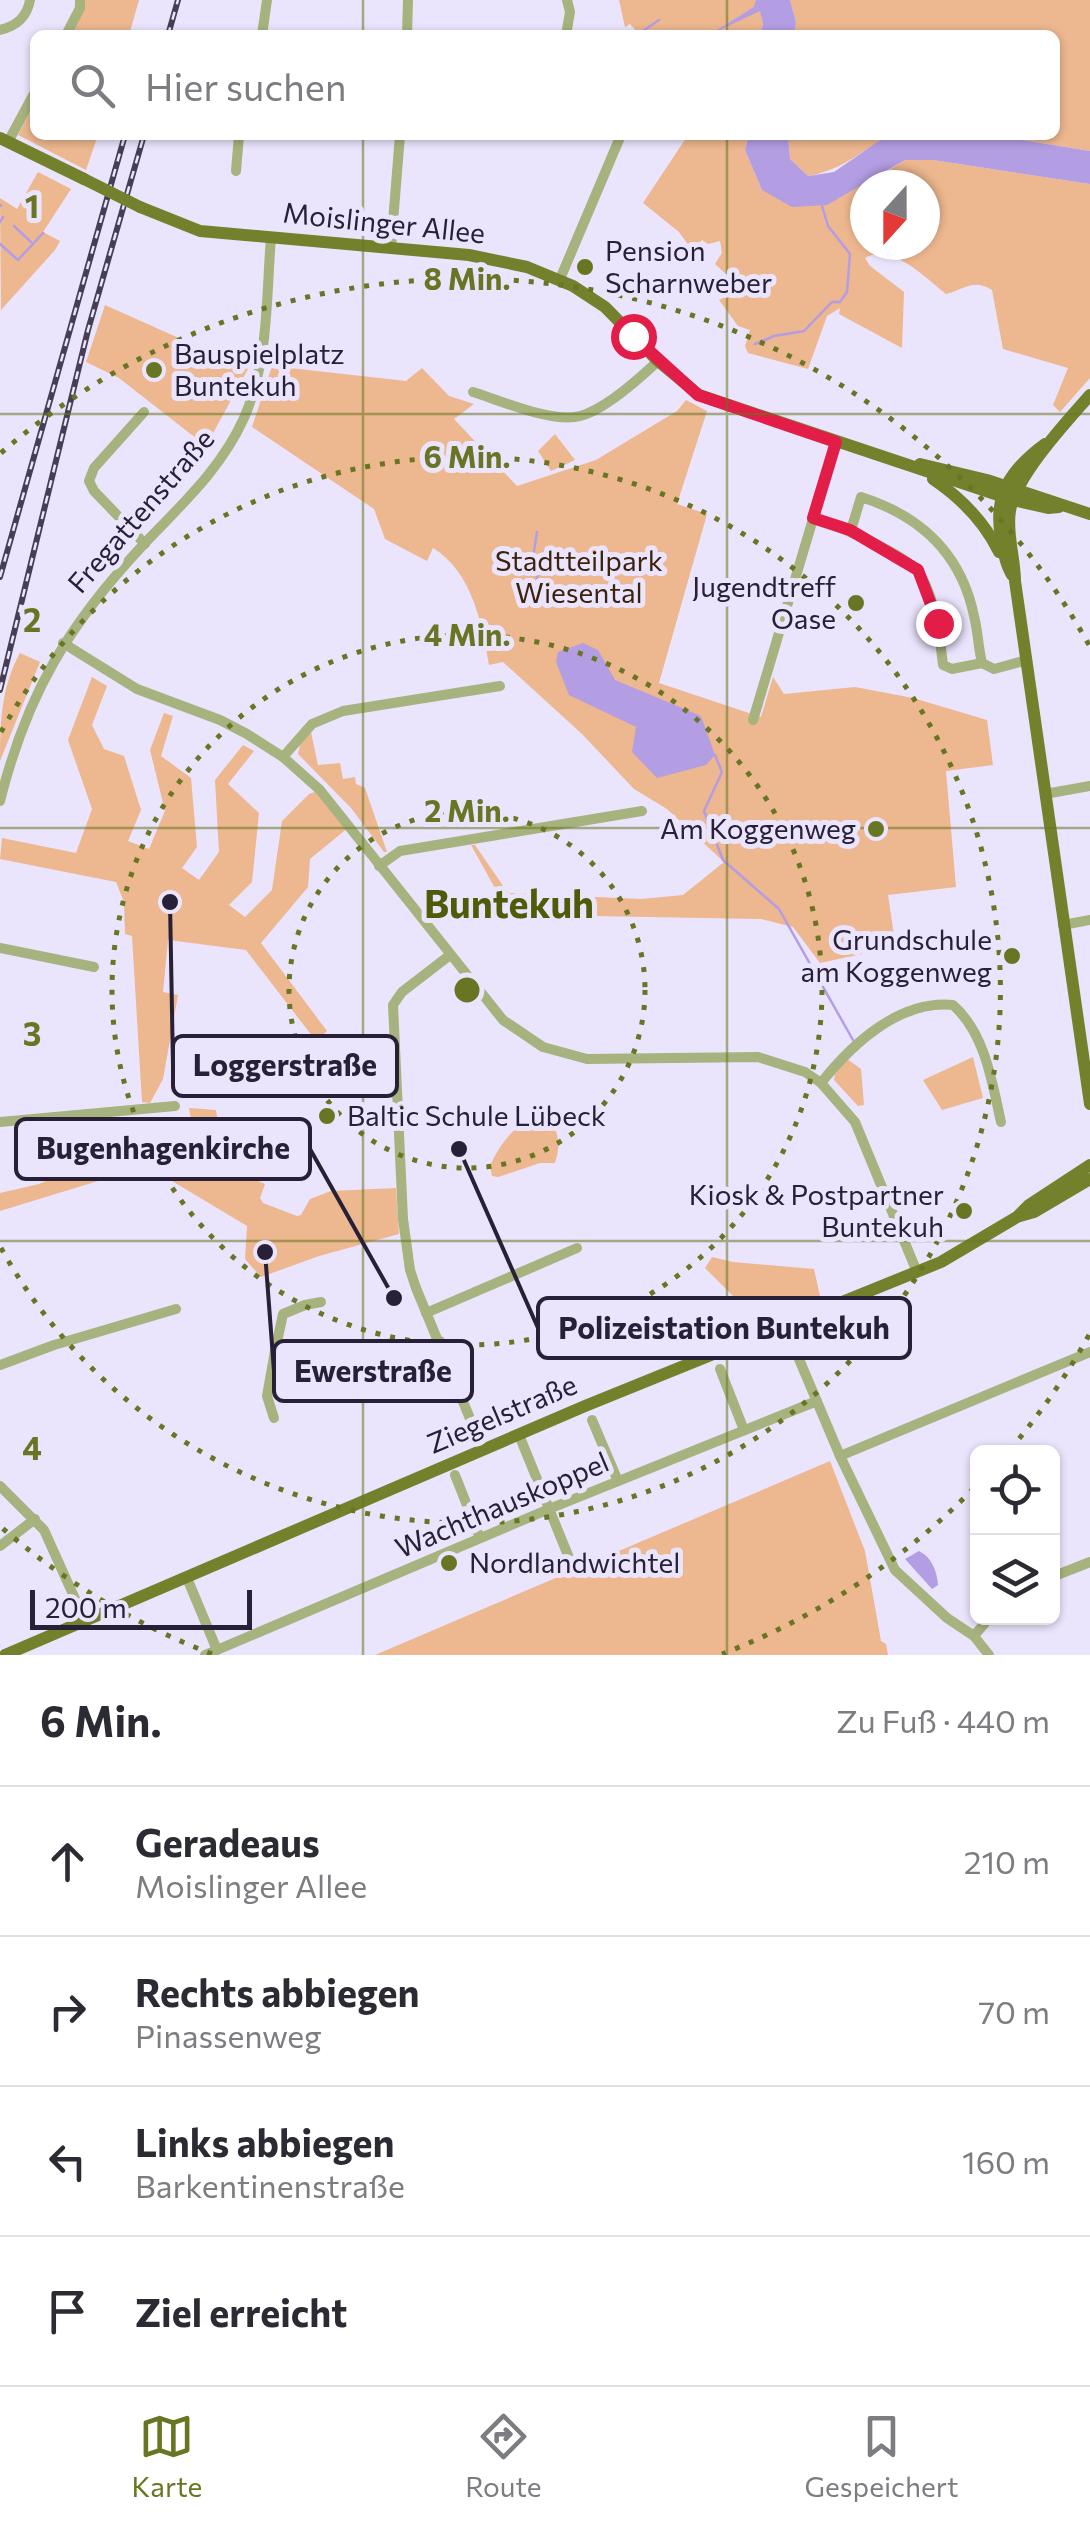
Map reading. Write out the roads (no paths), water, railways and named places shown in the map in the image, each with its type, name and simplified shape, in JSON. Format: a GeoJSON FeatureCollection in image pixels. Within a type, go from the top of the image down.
{"type":"FeatureCollection","features":[{"type":"Feature","properties":{"kind":"main road","name":"Moislinger Allee"},"geometry":{"type":"LineString","coordinates":[[4,140],[200,231],[500,260],[560,279],[609,310],[658,361],[698,395],[836,442],[908,463],[925,464],[1048,508],[1059,506],[1090,514]]}},
{"type":"Feature","properties":{"kind":"main road"},"geometry":{"type":"LineString","coordinates":[[1008,567],[998,510],[1006,491],[1090,395]]}},
{"type":"Feature","properties":{"kind":"main road","name":"Moislinger Allee"},"geometry":{"type":"LineString","coordinates":[[908,463],[924,472],[1006,491]]}},
{"type":"Feature","properties":{"kind":"main road"},"geometry":{"type":"LineString","coordinates":[[924,472],[958,496],[970,510],[995,543],[1015,581]]}},
{"type":"Feature","properties":{"kind":"main road"},"geometry":{"type":"LineString","coordinates":[[1006,491],[1015,581],[1090,1104]]}},
{"type":"Feature","properties":{"kind":"main road","name":"Ziegelstraße"},"geometry":{"type":"LineString","coordinates":[[1017,1217],[1090,1165]]}},
{"type":"Feature","properties":{"kind":"main road","name":"Ziegelstraße"},"geometry":{"type":"LineString","coordinates":[[5,1655],[483,1450],[918,1272],[1090,1179]]}},
{"type":"Feature","properties":{"kind":"street"},"geometry":{"type":"LineString","coordinates":[[0,30],[18,22],[28,10],[30,0]]}},
{"type":"Feature","properties":{"kind":"street"},"geometry":{"type":"LineString","coordinates":[[69,30],[80,0]]}},
{"type":"Feature","properties":{"kind":"street"},"geometry":{"type":"LineString","coordinates":[[263,30],[266,0]]}},
{"type":"Feature","properties":{"kind":"street"},"geometry":{"type":"LineString","coordinates":[[407,30],[408,0]]}},
{"type":"Feature","properties":{"kind":"street"},"geometry":{"type":"LineString","coordinates":[[567,0],[570,12],[567,30]]}},
{"type":"Feature","properties":{"kind":"street"},"geometry":{"type":"LineString","coordinates":[[4,140],[30,100]]}},
{"type":"Feature","properties":{"kind":"street"},"geometry":{"type":"LineString","coordinates":[[236,171],[239,140]]}},
{"type":"Feature","properties":{"kind":"street"},"geometry":{"type":"LineString","coordinates":[[392,248],[400,140]]}},
{"type":"Feature","properties":{"kind":"street"},"geometry":{"type":"LineString","coordinates":[[560,279],[618,140]]}},
{"type":"Feature","properties":{"kind":"street","name":"Fregattenstraße"},"geometry":{"type":"LineString","coordinates":[[0,801],[26,722],[63,643],[95,599],[214,470],[243,420],[262,365],[270,237]]}},
{"type":"Feature","properties":{"kind":"street"},"geometry":{"type":"LineString","coordinates":[[473,392],[559,417],[578,417],[626,388],[658,361]]}},
{"type":"Feature","properties":{"kind":"street"},"geometry":{"type":"LineString","coordinates":[[144,412],[94,468],[90,481],[94,491],[144,544]]}},
{"type":"Feature","properties":{"kind":"street"},"geometry":{"type":"LineString","coordinates":[[752,720],[836,442]]}},
{"type":"Feature","properties":{"kind":"street"},"geometry":{"type":"LineString","coordinates":[[850,530],[861,497],[890,506],[930,532],[960,570],[974,614],[982,663]]}},
{"type":"Feature","properties":{"kind":"street"},"geometry":{"type":"LineString","coordinates":[[813,518],[850,530],[918,570],[938,623],[947,669],[982,663],[994,668],[1027,660]]}},
{"type":"Feature","properties":{"kind":"street"},"geometry":{"type":"LineString","coordinates":[[63,643],[130,686],[220,720],[284,756],[320,790],[503,1020],[555,1052],[587,1058],[758,1057],[790,1065],[821,1082],[855,1122],[918,1272]]}},
{"type":"Feature","properties":{"kind":"street"},"geometry":{"type":"LineString","coordinates":[[284,756],[312,724],[344,711],[500,686]]}},
{"type":"Feature","properties":{"kind":"street"},"geometry":{"type":"LineString","coordinates":[[1045,794],[1090,786]]}},
{"type":"Feature","properties":{"kind":"street"},"geometry":{"type":"LineString","coordinates":[[379,866],[400,851],[642,811]]}},
{"type":"Feature","properties":{"kind":"street"},"geometry":{"type":"LineString","coordinates":[[1063,924],[1090,920]]}},
{"type":"Feature","properties":{"kind":"street"},"geometry":{"type":"LineString","coordinates":[[0,948],[94,968]]}},
{"type":"Feature","properties":{"kind":"street"},"geometry":{"type":"LineString","coordinates":[[450,955],[402,992],[393,1004],[405,1239],[410,1270],[483,1450]]}},
{"type":"Feature","properties":{"kind":"street"},"geometry":{"type":"LineString","coordinates":[[821,1082],[846,1052],[882,1025],[918,1010],[953,1005],[965,1015],[978,1042],[1001,1122]]}},
{"type":"Feature","properties":{"kind":"street"},"geometry":{"type":"LineString","coordinates":[[0,1122],[175,1106]]}},
{"type":"Feature","properties":{"kind":"street"},"geometry":{"type":"LineString","coordinates":[[426,1313],[577,1248]]}},
{"type":"Feature","properties":{"kind":"street"},"geometry":{"type":"LineString","coordinates":[[274,1418],[267,1396],[283,1314],[321,1302]]}},
{"type":"Feature","properties":{"kind":"street"},"geometry":{"type":"LineString","coordinates":[[0,1365],[176,1309]]}},
{"type":"Feature","properties":{"kind":"street"},"geometry":{"type":"LineString","coordinates":[[785,1326],[840,1456],[895,1570],[930,1604],[974,1636],[988,1655]]}},
{"type":"Feature","properties":{"kind":"street"},"geometry":{"type":"LineString","coordinates":[[275,1351],[366,1366],[440,1341]]}},
{"type":"Feature","properties":{"kind":"street"},"geometry":{"type":"LineString","coordinates":[[840,1456],[1090,1352]]}},
{"type":"Feature","properties":{"kind":"street"},"geometry":{"type":"LineString","coordinates":[[302,1397],[308,1357]]}},
{"type":"Feature","properties":{"kind":"street"},"geometry":{"type":"LineString","coordinates":[[272,1368],[306,1373]]}},
{"type":"Feature","properties":{"kind":"street"},"geometry":{"type":"LineString","coordinates":[[720,1368],[744,1430]]}},
{"type":"Feature","properties":{"kind":"street","name":"Wachthauskoppel"},"geometry":{"type":"LineString","coordinates":[[205,1655],[817,1401]]}},
{"type":"Feature","properties":{"kind":"street"},"geometry":{"type":"LineString","coordinates":[[592,1420],[618,1481]]}},
{"type":"Feature","properties":{"kind":"street"},"geometry":{"type":"LineString","coordinates":[[519,1435],[574,1570]]}},
{"type":"Feature","properties":{"kind":"street"},"geometry":{"type":"LineString","coordinates":[[454,1475],[480,1538]]}},
{"type":"Feature","properties":{"kind":"street"},"geometry":{"type":"LineString","coordinates":[[0,1486],[35,1519],[56,1550],[85,1621]]}},
{"type":"Feature","properties":{"kind":"street"},"geometry":{"type":"LineString","coordinates":[[0,1546],[35,1519]]}},
{"type":"Feature","properties":{"kind":"street"},"geometry":{"type":"LineString","coordinates":[[1060,1573],[1090,1562]]}},
{"type":"Feature","properties":{"kind":"street"},"geometry":{"type":"LineString","coordinates":[[187,1578],[217,1650]]}},
{"type":"Feature","properties":{"kind":"street"},"geometry":{"type":"LineString","coordinates":[[974,1636],[983,1625]]}},
{"type":"Feature","properties":{"kind":"waterway"},"geometry":{"type":"LineString","coordinates":[[644,30],[659,20]]}},
{"type":"Feature","properties":{"kind":"waterway"},"geometry":{"type":"LineString","coordinates":[[755,344],[804,331],[847,292],[850,254],[828,226],[822,206]]}},
{"type":"Feature","properties":{"kind":"waterway"},"geometry":{"type":"LineString","coordinates":[[0,222],[3,217]]}},
{"type":"Feature","properties":{"kind":"waterway"},"geometry":{"type":"LineString","coordinates":[[14,226],[31,242]]}},
{"type":"Feature","properties":{"kind":"waterway"},"geometry":{"type":"LineString","coordinates":[[0,244],[18,260],[43,233]]}},
{"type":"Feature","properties":{"kind":"waterway"},"geometry":{"type":"LineString","coordinates":[[537,532],[532,564],[545,597]]}},
{"type":"Feature","properties":{"kind":"waterway"},"geometry":{"type":"LineString","coordinates":[[715,755],[722,772],[704,811],[723,860],[779,909],[853,1040]]}},
{"type":"Feature","properties":{"kind":"railway"},"geometry":{"type":"LineString","coordinates":[[169,30],[178,0]]}},
{"type":"Feature","properties":{"kind":"railway"},"geometry":{"type":"LineString","coordinates":[[0,577],[124,140]]}},
{"type":"Feature","properties":{"kind":"railway"},"geometry":{"type":"LineString","coordinates":[[0,690],[88,330],[143,140]]}},
{"type":"Feature","properties":{"kind":"place","name":"Pension Scharnweber"},"geometry":{"type":"Point","coordinates":[585,267]}},
{"type":"Feature","properties":{"kind":"place","name":"Bauspielplatz Buntekuh"},"geometry":{"type":"Point","coordinates":[154,370]}},
{"type":"Feature","properties":{"kind":"place","name":"Jugendtreff Oase"},"geometry":{"type":"Point","coordinates":[856,603]}},
{"type":"Feature","properties":{"kind":"place","name":"Am Koggenweg"},"geometry":{"type":"Point","coordinates":[876,829]}},
{"type":"Feature","properties":{"kind":"place","name":"Loggerstraße"},"geometry":{"type":"Point","coordinates":[170,902]}},
{"type":"Feature","properties":{"kind":"place","name":"Grundschule am Koggenweg"},"geometry":{"type":"Point","coordinates":[1012,956]}},
{"type":"Feature","properties":{"kind":"place","name":"Baltic Schule Lübeck"},"geometry":{"type":"Point","coordinates":[327,1116]}},
{"type":"Feature","properties":{"kind":"place","name":"Polizeistation Buntekuh"},"geometry":{"type":"Point","coordinates":[459,1149]}},
{"type":"Feature","properties":{"kind":"place","name":"Kiosk & Postpartner Buntekuh"},"geometry":{"type":"Point","coordinates":[964,1211]}},
{"type":"Feature","properties":{"kind":"place","name":"Ewerstraße"},"geometry":{"type":"Point","coordinates":[265,1252]}},
{"type":"Feature","properties":{"kind":"place","name":"Bugenhagenkirche"},"geometry":{"type":"Point","coordinates":[394,1298]}},
{"type":"Feature","properties":{"kind":"place","name":"Nordlandwichtel"},"geometry":{"type":"Point","coordinates":[449,1563]}},
{"type":"Feature","properties":{"kind":"district","name":"Buntekuh"},"geometry":{"type":"Point","coordinates":[509,905]}},
{"type":"Feature","properties":{"kind":"park label","name":"Stadtteilpark Wiesental"},"geometry":{"type":"Point","coordinates":[579,577]}}]}
